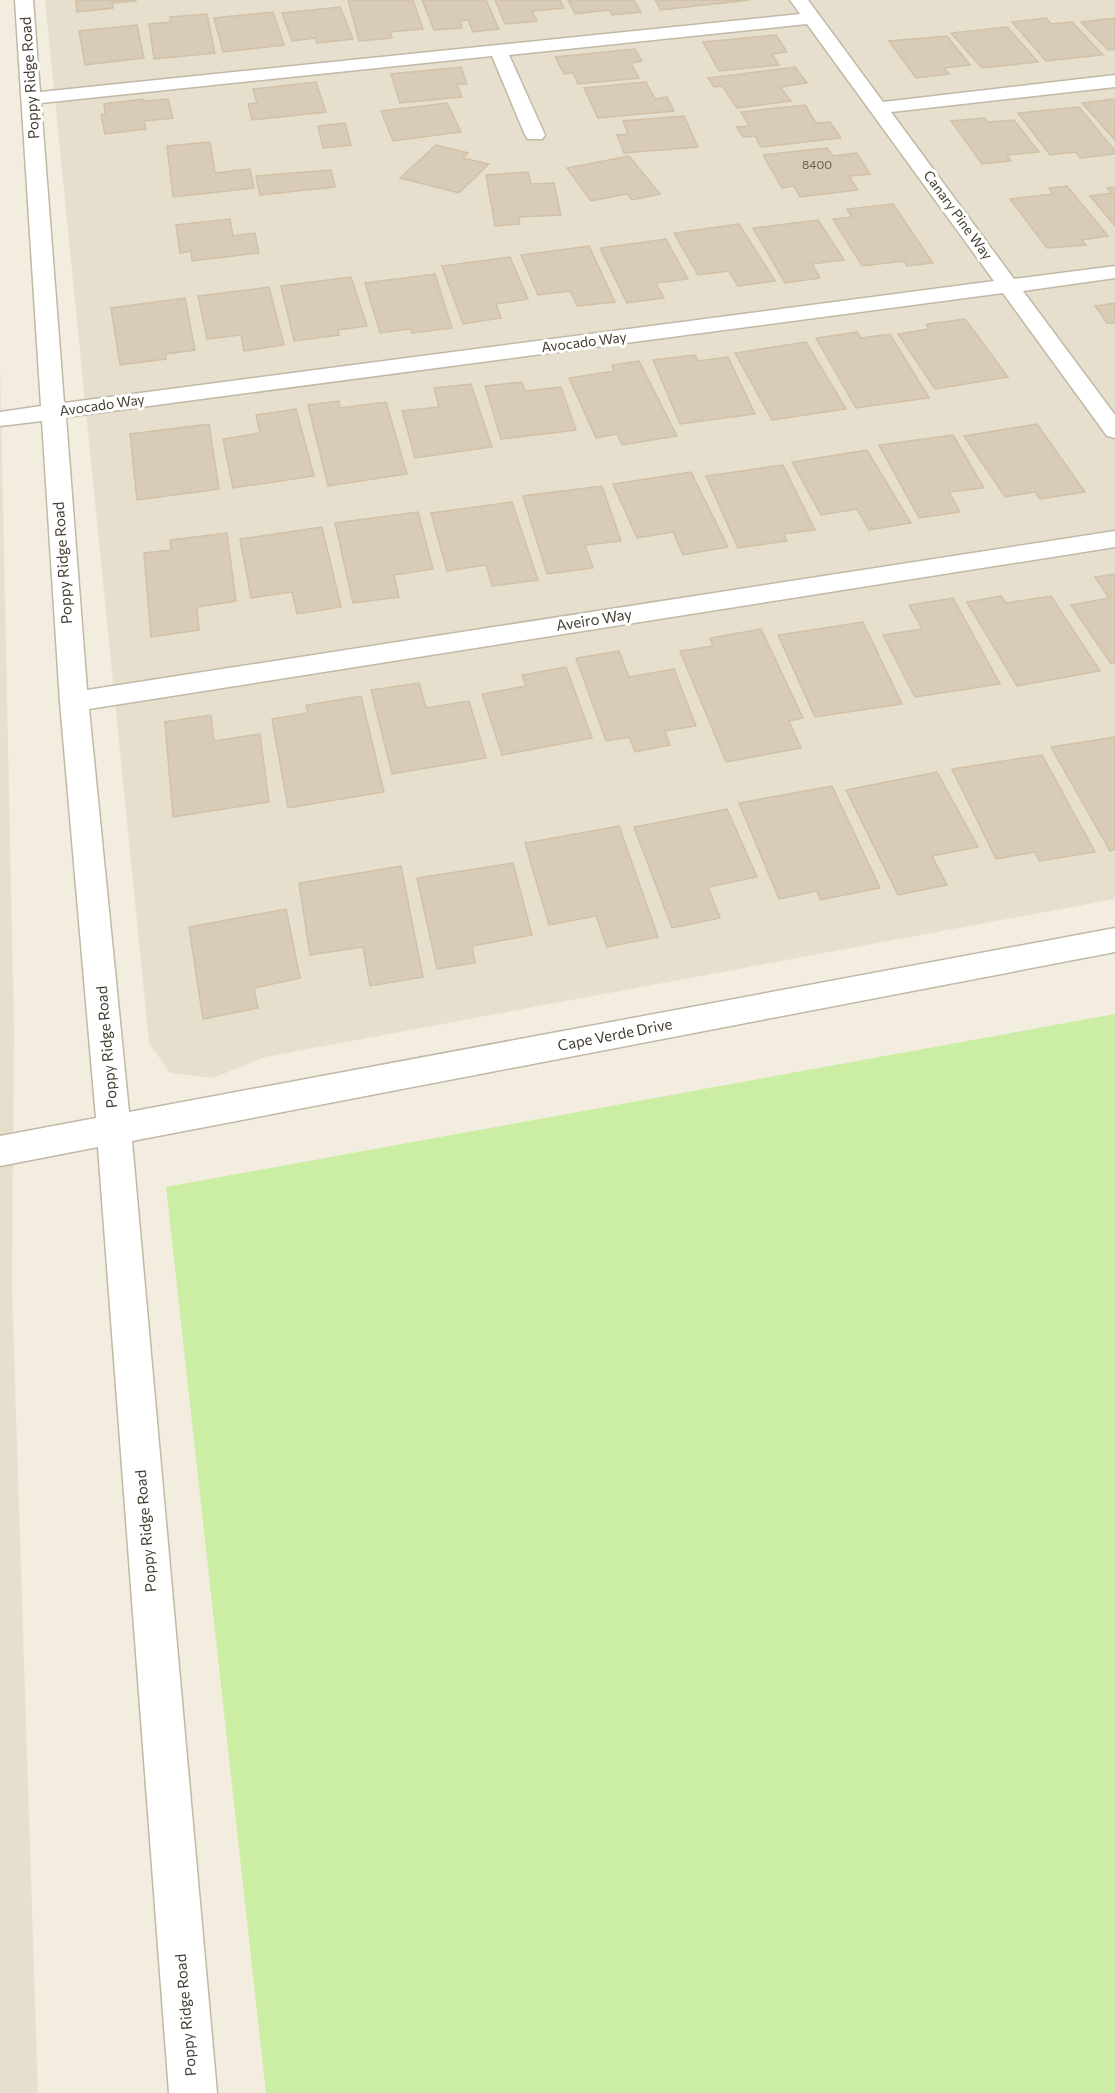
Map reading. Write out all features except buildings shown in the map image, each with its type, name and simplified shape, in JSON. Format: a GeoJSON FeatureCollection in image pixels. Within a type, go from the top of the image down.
{"type":"FeatureCollection","features":[{"type":"Feature","properties":{"kind":"street","name":"Poppy Ridge Road"},"geometry":{"type":"LineString","coordinates":[[24,0],[74,702],[114,1129],[193,2093]]}},
{"type":"Feature","properties":{"kind":"street","name":"Canary Pine Way"},"geometry":{"type":"LineString","coordinates":[[799,0],[1115,431]]}},
{"type":"Feature","properties":{"kind":"street"},"geometry":{"type":"LineString","coordinates":[[32,98],[812,18]]}},
{"type":"Feature","properties":{"kind":"street"},"geometry":{"type":"LineString","coordinates":[[498,50],[535,135]]}},
{"type":"Feature","properties":{"kind":"street"},"geometry":{"type":"LineString","coordinates":[[879,108],[1115,81]]}},
{"type":"Feature","properties":{"kind":"street","name":"Avocado Way"},"geometry":{"type":"LineString","coordinates":[[0,419],[1115,272]]}},
{"type":"Feature","properties":{"kind":"street","name":"Aveiro Way"},"geometry":{"type":"LineString","coordinates":[[74,702],[1115,539]]}},
{"type":"Feature","properties":{"kind":"street","name":"Cape Verde Drive"},"geometry":{"type":"LineString","coordinates":[[0,1151],[1115,940]]}},
{"type":"Feature","properties":{"kind":"shaded area"},"geometry":{"type":"Polygon","coordinates":[[[45,0],[1115,0],[1115,899],[265,1057],[213,1078],[170,1073],[149,1043],[45,0]]]}},
{"type":"Feature","properties":{"kind":"shaded area"},"geometry":{"type":"Polygon","coordinates":[[[0,363],[14,1030],[12,1290],[38,2093],[0,2093],[0,363]]]}},
{"type":"Feature","properties":{"kind":"green space"},"geometry":{"type":"Polygon","coordinates":[[[1115,1014],[1115,2093],[266,2093],[166,1187],[1115,1014]]]}}]}
